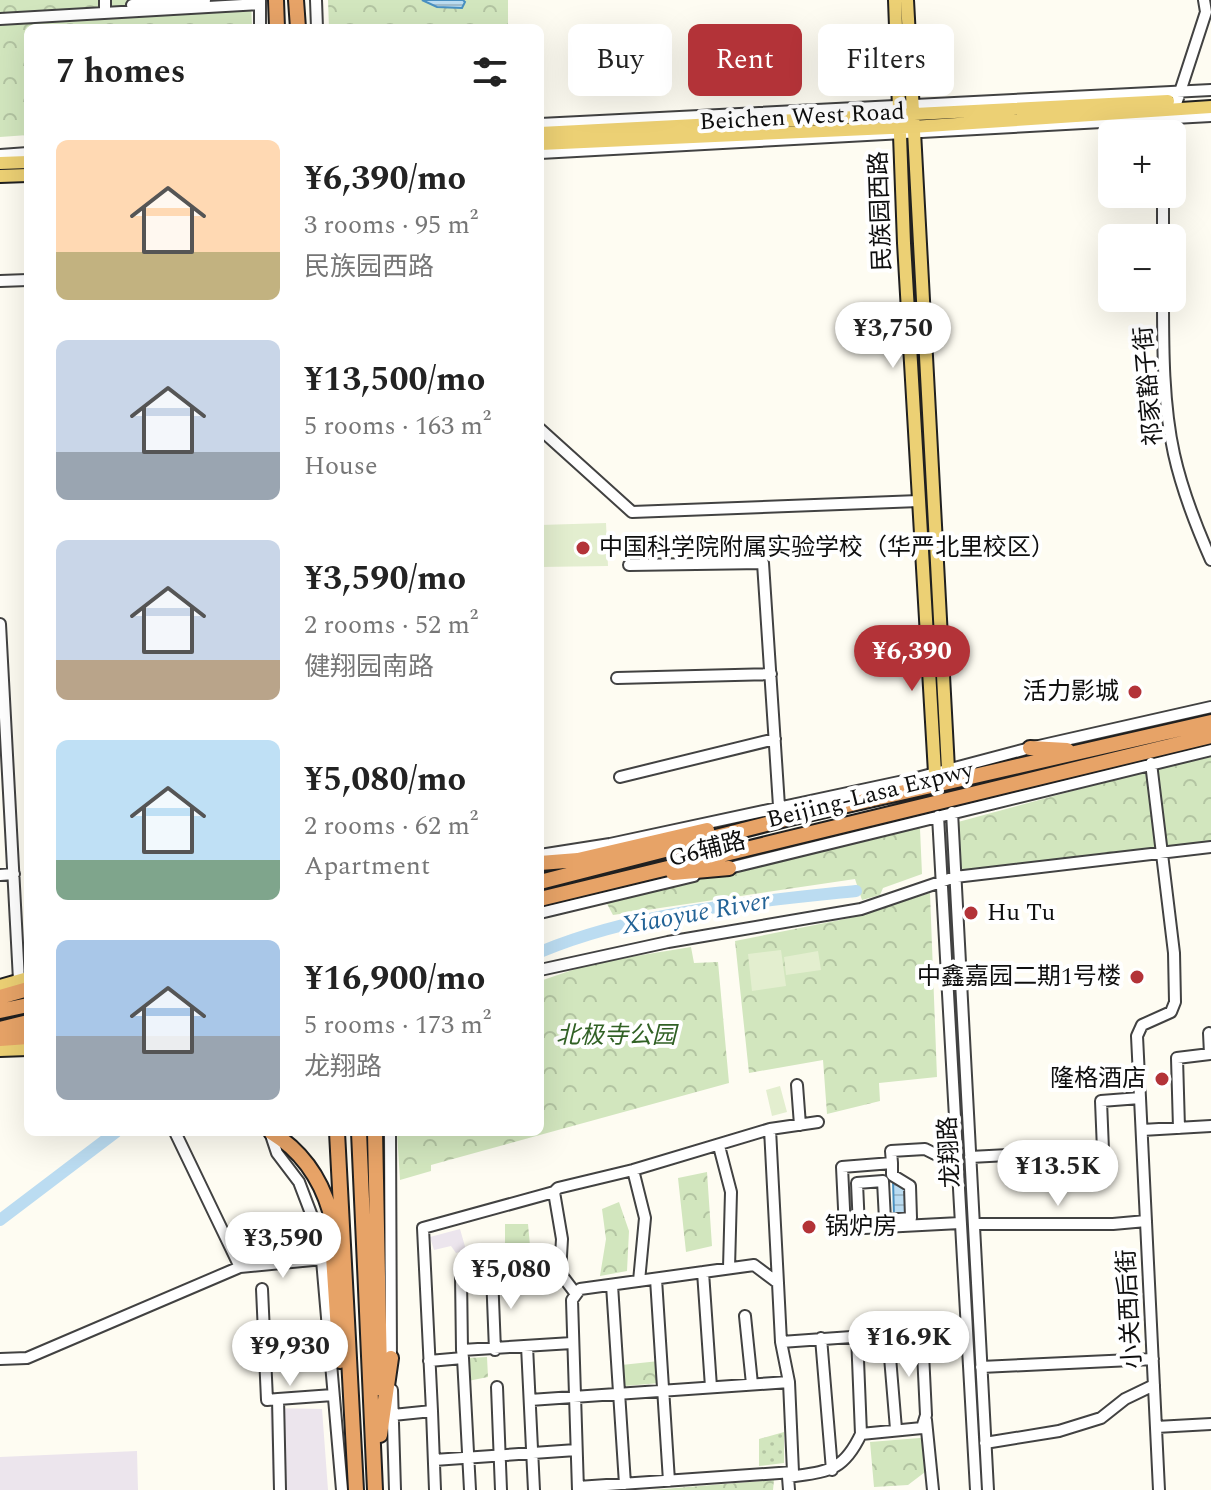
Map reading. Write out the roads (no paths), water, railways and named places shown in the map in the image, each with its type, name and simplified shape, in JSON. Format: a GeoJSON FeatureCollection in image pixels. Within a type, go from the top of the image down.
{"type":"FeatureCollection","features":[{"type":"Feature","properties":{"kind":"highway"},"geometry":{"type":"LineString","coordinates":[[270,2],[276,24]]}},
{"type":"Feature","properties":{"kind":"highway","name":"Beijing-Lasa Expwy"},"geometry":{"type":"LineString","coordinates":[[544,878],[596,868],[783,813],[873,800],[1211,722]]}},
{"type":"Feature","properties":{"kind":"highway","name":"Beijing-Lasa Expwy"},"geometry":{"type":"LineString","coordinates":[[544,900],[629,876],[1211,736]]}},
{"type":"Feature","properties":{"kind":"highway"},"geometry":{"type":"LineString","coordinates":[[1030,748],[1083,752]]}},
{"type":"Feature","properties":{"kind":"highway"},"geometry":{"type":"LineString","coordinates":[[873,800],[913,779]]}},
{"type":"Feature","properties":{"kind":"highway"},"geometry":{"type":"LineString","coordinates":[[544,863],[578,860],[783,813]]}},
{"type":"Feature","properties":{"kind":"highway"},"geometry":{"type":"LineString","coordinates":[[629,876],[729,868]]}},
{"type":"Feature","properties":{"kind":"highway"},"geometry":{"type":"LineString","coordinates":[[0,997],[24,983]]}},
{"type":"Feature","properties":{"kind":"highway"},"geometry":{"type":"LineString","coordinates":[[0,1011],[24,1006]]}},
{"type":"Feature","properties":{"kind":"highway"},"geometry":{"type":"LineString","coordinates":[[0,1029],[24,1023]]}},
{"type":"Feature","properties":{"kind":"highway"},"geometry":{"type":"LineString","coordinates":[[0,1039],[24,1037]]}},
{"type":"Feature","properties":{"kind":"highway"},"geometry":{"type":"LineString","coordinates":[[275,1136],[305,1159],[325,1193],[331,1222],[337,1338],[353,1449]]}},
{"type":"Feature","properties":{"kind":"highway"},"geometry":{"type":"LineString","coordinates":[[337,1136],[356,1490]]}},
{"type":"Feature","properties":{"kind":"highway"},"geometry":{"type":"LineString","coordinates":[[359,1136],[375,1482]]}},
{"type":"Feature","properties":{"kind":"highway"},"geometry":{"type":"LineString","coordinates":[[373,1424],[380,1373],[375,1136]]}},
{"type":"Feature","properties":{"kind":"highway"},"geometry":{"type":"LineString","coordinates":[[375,1482],[391,1358]]}},
{"type":"Feature","properties":{"kind":"main road"},"geometry":{"type":"LineString","coordinates":[[895,0],[906,121]]}},
{"type":"Feature","properties":{"kind":"main road"},"geometry":{"type":"LineString","coordinates":[[906,121],[907,0]]}},
{"type":"Feature","properties":{"kind":"main road","name":"Beichen West Road"},"geometry":{"type":"LineString","coordinates":[[544,144],[654,143],[1178,96],[1211,99]]}},
{"type":"Feature","properties":{"kind":"main road","name":"Beichen West Road"},"geometry":{"type":"LineString","coordinates":[[544,133],[646,127],[1163,114],[1211,107]]}},
{"type":"Feature","properties":{"kind":"main road"},"geometry":{"type":"LineString","coordinates":[[646,127],[666,118]]}},
{"type":"Feature","properties":{"kind":"main road","name":"民族园西路"},"geometry":{"type":"LineString","coordinates":[[906,121],[904,243],[935,773]]}},
{"type":"Feature","properties":{"kind":"main road","name":"民族园西路"},"geometry":{"type":"LineString","coordinates":[[906,121],[948,769]]}},
{"type":"Feature","properties":{"kind":"main road"},"geometry":{"type":"LineString","coordinates":[[581,122],[600,129]]}},
{"type":"Feature","properties":{"kind":"main road"},"geometry":{"type":"LineString","coordinates":[[791,132],[813,138]]}},
{"type":"Feature","properties":{"kind":"main road"},"geometry":{"type":"LineString","coordinates":[[583,142],[600,150]]}},
{"type":"Feature","properties":{"kind":"main road"},"geometry":{"type":"LineString","coordinates":[[0,163],[24,162]]}},
{"type":"Feature","properties":{"kind":"main road"},"geometry":{"type":"LineString","coordinates":[[0,177],[24,175]]}},
{"type":"Feature","properties":{"kind":"main road"},"geometry":{"type":"LineString","coordinates":[[0,986],[24,982]]}},
{"type":"Feature","properties":{"kind":"main road"},"geometry":{"type":"LineString","coordinates":[[0,1050],[24,1049]]}},
{"type":"Feature","properties":{"kind":"street"},"geometry":{"type":"LineString","coordinates":[[0,13],[205,0]]}},
{"type":"Feature","properties":{"kind":"street"},"geometry":{"type":"LineString","coordinates":[[316,0],[317,24]]}},
{"type":"Feature","properties":{"kind":"street"},"geometry":{"type":"LineString","coordinates":[[1163,120],[1163,114],[1178,96],[1206,12],[1204,0]]}},
{"type":"Feature","properties":{"kind":"street"},"geometry":{"type":"LineString","coordinates":[[0,19],[105,7],[270,2],[262,24]]}},
{"type":"Feature","properties":{"kind":"street","name":"Beichen West Road"},"geometry":{"type":"LineString","coordinates":[[1178,96],[1211,90]]}},
{"type":"Feature","properties":{"kind":"street","name":"Beichen West Road"},"geometry":{"type":"LineString","coordinates":[[1163,114],[1211,116]]}},
{"type":"Feature","properties":{"kind":"street","name":"Beichen West Road"},"geometry":{"type":"LineString","coordinates":[[544,124],[666,118],[906,121]]}},
{"type":"Feature","properties":{"kind":"street","name":"Beichen West Road"},"geometry":{"type":"LineString","coordinates":[[544,153],[654,143],[813,138],[906,121]]}},
{"type":"Feature","properties":{"kind":"street"},"geometry":{"type":"LineString","coordinates":[[0,155],[24,153]]}},
{"type":"Feature","properties":{"kind":"street"},"geometry":{"type":"LineString","coordinates":[[0,177],[24,180]]}},
{"type":"Feature","properties":{"kind":"street"},"geometry":{"type":"LineString","coordinates":[[0,281],[24,280]]}},
{"type":"Feature","properties":{"kind":"street","name":"祁家豁子街"},"geometry":{"type":"LineString","coordinates":[[1163,312],[1163,354],[1174,454],[1211,560]]}},
{"type":"Feature","properties":{"kind":"street"},"geometry":{"type":"LineString","coordinates":[[544,433],[632,512],[919,501]]}},
{"type":"Feature","properties":{"kind":"street"},"geometry":{"type":"LineString","coordinates":[[629,565],[763,563],[783,813]]}},
{"type":"Feature","properties":{"kind":"street"},"geometry":{"type":"LineString","coordinates":[[0,624],[4,763],[24,972]]}},
{"type":"Feature","properties":{"kind":"street"},"geometry":{"type":"LineString","coordinates":[[617,678],[771,674]]}},
{"type":"Feature","properties":{"kind":"street","name":"G6辅路"},"geometry":{"type":"LineString","coordinates":[[544,854],[783,813],[1030,748],[1211,707]]}},
{"type":"Feature","properties":{"kind":"street"},"geometry":{"type":"LineString","coordinates":[[620,777],[775,739]]}},
{"type":"Feature","properties":{"kind":"street","name":"G6辅路"},"geometry":{"type":"LineString","coordinates":[[544,912],[1211,750]]}},
{"type":"Feature","properties":{"kind":"street","name":"小关西后街"},"geometry":{"type":"LineString","coordinates":[[1151,763],[1174,953],[1175,1002],[1171,1012],[1142,1025],[1137,1036],[1159,1490]]}},
{"type":"Feature","properties":{"kind":"street","name":"龙翔路"},"geometry":{"type":"LineString","coordinates":[[952,812],[988,1490]]}},
{"type":"Feature","properties":{"kind":"street","name":"龙翔路"},"geometry":{"type":"LineString","coordinates":[[938,816],[976,1490]]}},
{"type":"Feature","properties":{"kind":"street"},"geometry":{"type":"LineString","coordinates":[[544,969],[668,942],[861,909],[955,877],[1211,847]]}},
{"type":"Feature","properties":{"kind":"street"},"geometry":{"type":"LineString","coordinates":[[0,875],[14,874]]}},
{"type":"Feature","properties":{"kind":"street"},"geometry":{"type":"LineString","coordinates":[[1179,1128],[1177,1058],[1211,1054],[1209,1033]]}},
{"type":"Feature","properties":{"kind":"street"},"geometry":{"type":"LineString","coordinates":[[797,1085],[800,1125]]}},
{"type":"Feature","properties":{"kind":"street"},"geometry":{"type":"LineString","coordinates":[[970,1157],[1103,1150],[1101,1101],[1140,1098]]}},
{"type":"Feature","properties":{"kind":"street"},"geometry":{"type":"LineString","coordinates":[[435,1490],[423,1228],[770,1129],[818,1122]]}},
{"type":"Feature","properties":{"kind":"street"},"geometry":{"type":"LineString","coordinates":[[1142,1130],[1211,1126]]}},
{"type":"Feature","properties":{"kind":"street"},"geometry":{"type":"LineString","coordinates":[[770,1129],[781,1342],[789,1382],[789,1490]]}},
{"type":"Feature","properties":{"kind":"street"},"geometry":{"type":"LineString","coordinates":[[177,1136],[240,1267]]}},
{"type":"Feature","properties":{"kind":"street"},"geometry":{"type":"LineString","coordinates":[[271,1136],[277,1153],[299,1182],[320,1237],[342,1490]]}},
{"type":"Feature","properties":{"kind":"street"},"geometry":{"type":"LineString","coordinates":[[390,1136],[395,1490]]}},
{"type":"Feature","properties":{"kind":"street"},"geometry":{"type":"LineString","coordinates":[[719,1146],[731,1192],[729,1268]]}},
{"type":"Feature","properties":{"kind":"street"},"geometry":{"type":"LineString","coordinates":[[859,1228],[857,1183],[883,1181],[885,1220],[911,1218],[910,1186],[892,1175],[891,1151],[925,1149],[939,1156],[956,1155]]}},
{"type":"Feature","properties":{"kind":"street"},"geometry":{"type":"LineString","coordinates":[[890,1166],[842,1167],[845,1229],[916,1222],[960,1223]]}},
{"type":"Feature","properties":{"kind":"street"},"geometry":{"type":"LineString","coordinates":[[633,1170],[645,1218],[639,1281]]}},
{"type":"Feature","properties":{"kind":"street"},"geometry":{"type":"LineString","coordinates":[[554,1192],[562,1239],[560,1273],[576,1294]]}},
{"type":"Feature","properties":{"kind":"street"},"geometry":{"type":"LineString","coordinates":[[974,1224],[1113,1224],[1146,1221]]}},
{"type":"Feature","properties":{"kind":"street"},"geometry":{"type":"LineString","coordinates":[[0,1359],[27,1358],[240,1267],[323,1259]]}},
{"type":"Feature","properties":{"kind":"street"},"geometry":{"type":"LineString","coordinates":[[778,1283],[754,1265],[580,1289],[572,1300],[578,1489],[832,1470],[852,1452],[861,1434],[857,1335]]}},
{"type":"Feature","properties":{"kind":"street"},"geometry":{"type":"LineString","coordinates":[[703,1272],[711,1387]]}},
{"type":"Feature","properties":{"kind":"street"},"geometry":{"type":"LineString","coordinates":[[470,1490],[461,1276],[560,1273]]}},
{"type":"Feature","properties":{"kind":"street"},"geometry":{"type":"LineString","coordinates":[[492,1274],[495,1350]]}},
{"type":"Feature","properties":{"kind":"street"},"geometry":{"type":"LineString","coordinates":[[656,1279],[669,1481]]}},
{"type":"Feature","properties":{"kind":"street"},"geometry":{"type":"LineString","coordinates":[[612,1285],[625,1484]]}},
{"type":"Feature","properties":{"kind":"street"},"geometry":{"type":"LineString","coordinates":[[262,1289],[267,1400],[333,1395]]}},
{"type":"Feature","properties":{"kind":"street"},"geometry":{"type":"LineString","coordinates":[[745,1316],[752,1384]]}},
{"type":"Feature","properties":{"kind":"street"},"geometry":{"type":"LineString","coordinates":[[781,1342],[965,1328]]}},
{"type":"Feature","properties":{"kind":"street"},"geometry":{"type":"LineString","coordinates":[[922,1332],[933,1490]]}},
{"type":"Feature","properties":{"kind":"street"},"geometry":{"type":"LineString","coordinates":[[888,1333],[896,1429]]}},
{"type":"Feature","properties":{"kind":"street"},"geometry":{"type":"LineString","coordinates":[[821,1338],[832,1470]]}},
{"type":"Feature","properties":{"kind":"street"},"geometry":{"type":"LineString","coordinates":[[429,1361],[463,1354],[572,1343]]}},
{"type":"Feature","properties":{"kind":"street"},"geometry":{"type":"LineString","coordinates":[[527,1346],[534,1490]]}},
{"type":"Feature","properties":{"kind":"street"},"geometry":{"type":"LineString","coordinates":[[981,1367],[1153,1359]]}},
{"type":"Feature","properties":{"kind":"street"},"geometry":{"type":"LineString","coordinates":[[530,1400],[789,1382]]}},
{"type":"Feature","properties":{"kind":"street"},"geometry":{"type":"LineString","coordinates":[[985,1443],[1059,1431],[1101,1418],[1125,1399],[1154,1385]]}},
{"type":"Feature","properties":{"kind":"street"},"geometry":{"type":"LineString","coordinates":[[497,1387],[501,1490]]}},
{"type":"Feature","properties":{"kind":"street"},"geometry":{"type":"LineString","coordinates":[[278,1399],[280,1490]]}},
{"type":"Feature","properties":{"kind":"street"},"geometry":{"type":"LineString","coordinates":[[393,1415],[432,1411]]}},
{"type":"Feature","properties":{"kind":"street"},"geometry":{"type":"LineString","coordinates":[[861,1434],[922,1428],[926,1415]]}},
{"type":"Feature","properties":{"kind":"street"},"geometry":{"type":"LineString","coordinates":[[1156,1427],[1211,1424]]}},
{"type":"Feature","properties":{"kind":"street"},"geometry":{"type":"LineString","coordinates":[[434,1460],[576,1450]]}},
{"type":"Feature","properties":{"kind":"water"},"geometry":{"type":"Polygon","coordinates":[[[422,0],[465,2],[462,8],[437,7],[422,0]]]}},
{"type":"Feature","properties":{"kind":"water"},"geometry":{"type":"Polygon","coordinates":[[[893,1180],[907,1188],[908,1215],[894,1216],[893,1180]]]}},
{"type":"Feature","properties":{"kind":"waterway","name":"Xiaoyue River"},"geometry":{"type":"LineString","coordinates":[[544,951],[616,927],[695,910],[856,891]]}},
{"type":"Feature","properties":{"kind":"waterway","name":"Xiaoyue River"},"geometry":{"type":"LineString","coordinates":[[0,1220],[111,1136]]}},
{"type":"Feature","properties":{"kind":"place","name":"中国科学院附属实验学校（华严北里校区）"},"geometry":{"type":"Point","coordinates":[583,548]}},
{"type":"Feature","properties":{"kind":"place","name":"活力影城"},"geometry":{"type":"Point","coordinates":[1135,692]}},
{"type":"Feature","properties":{"kind":"place","name":"Hu Tu"},"geometry":{"type":"Point","coordinates":[971,913]}},
{"type":"Feature","properties":{"kind":"place","name":"中鑫嘉园二期1号楼"},"geometry":{"type":"Point","coordinates":[1137,977]}},
{"type":"Feature","properties":{"kind":"place","name":"隆格酒店"},"geometry":{"type":"Point","coordinates":[1162,1079]}},
{"type":"Feature","properties":{"kind":"place","name":"锅炉房"},"geometry":{"type":"Point","coordinates":[809,1227]}},
{"type":"Feature","properties":{"kind":"park label","name":"北极寺公园"},"geometry":{"type":"Point","coordinates":[616,1036]}}]}
